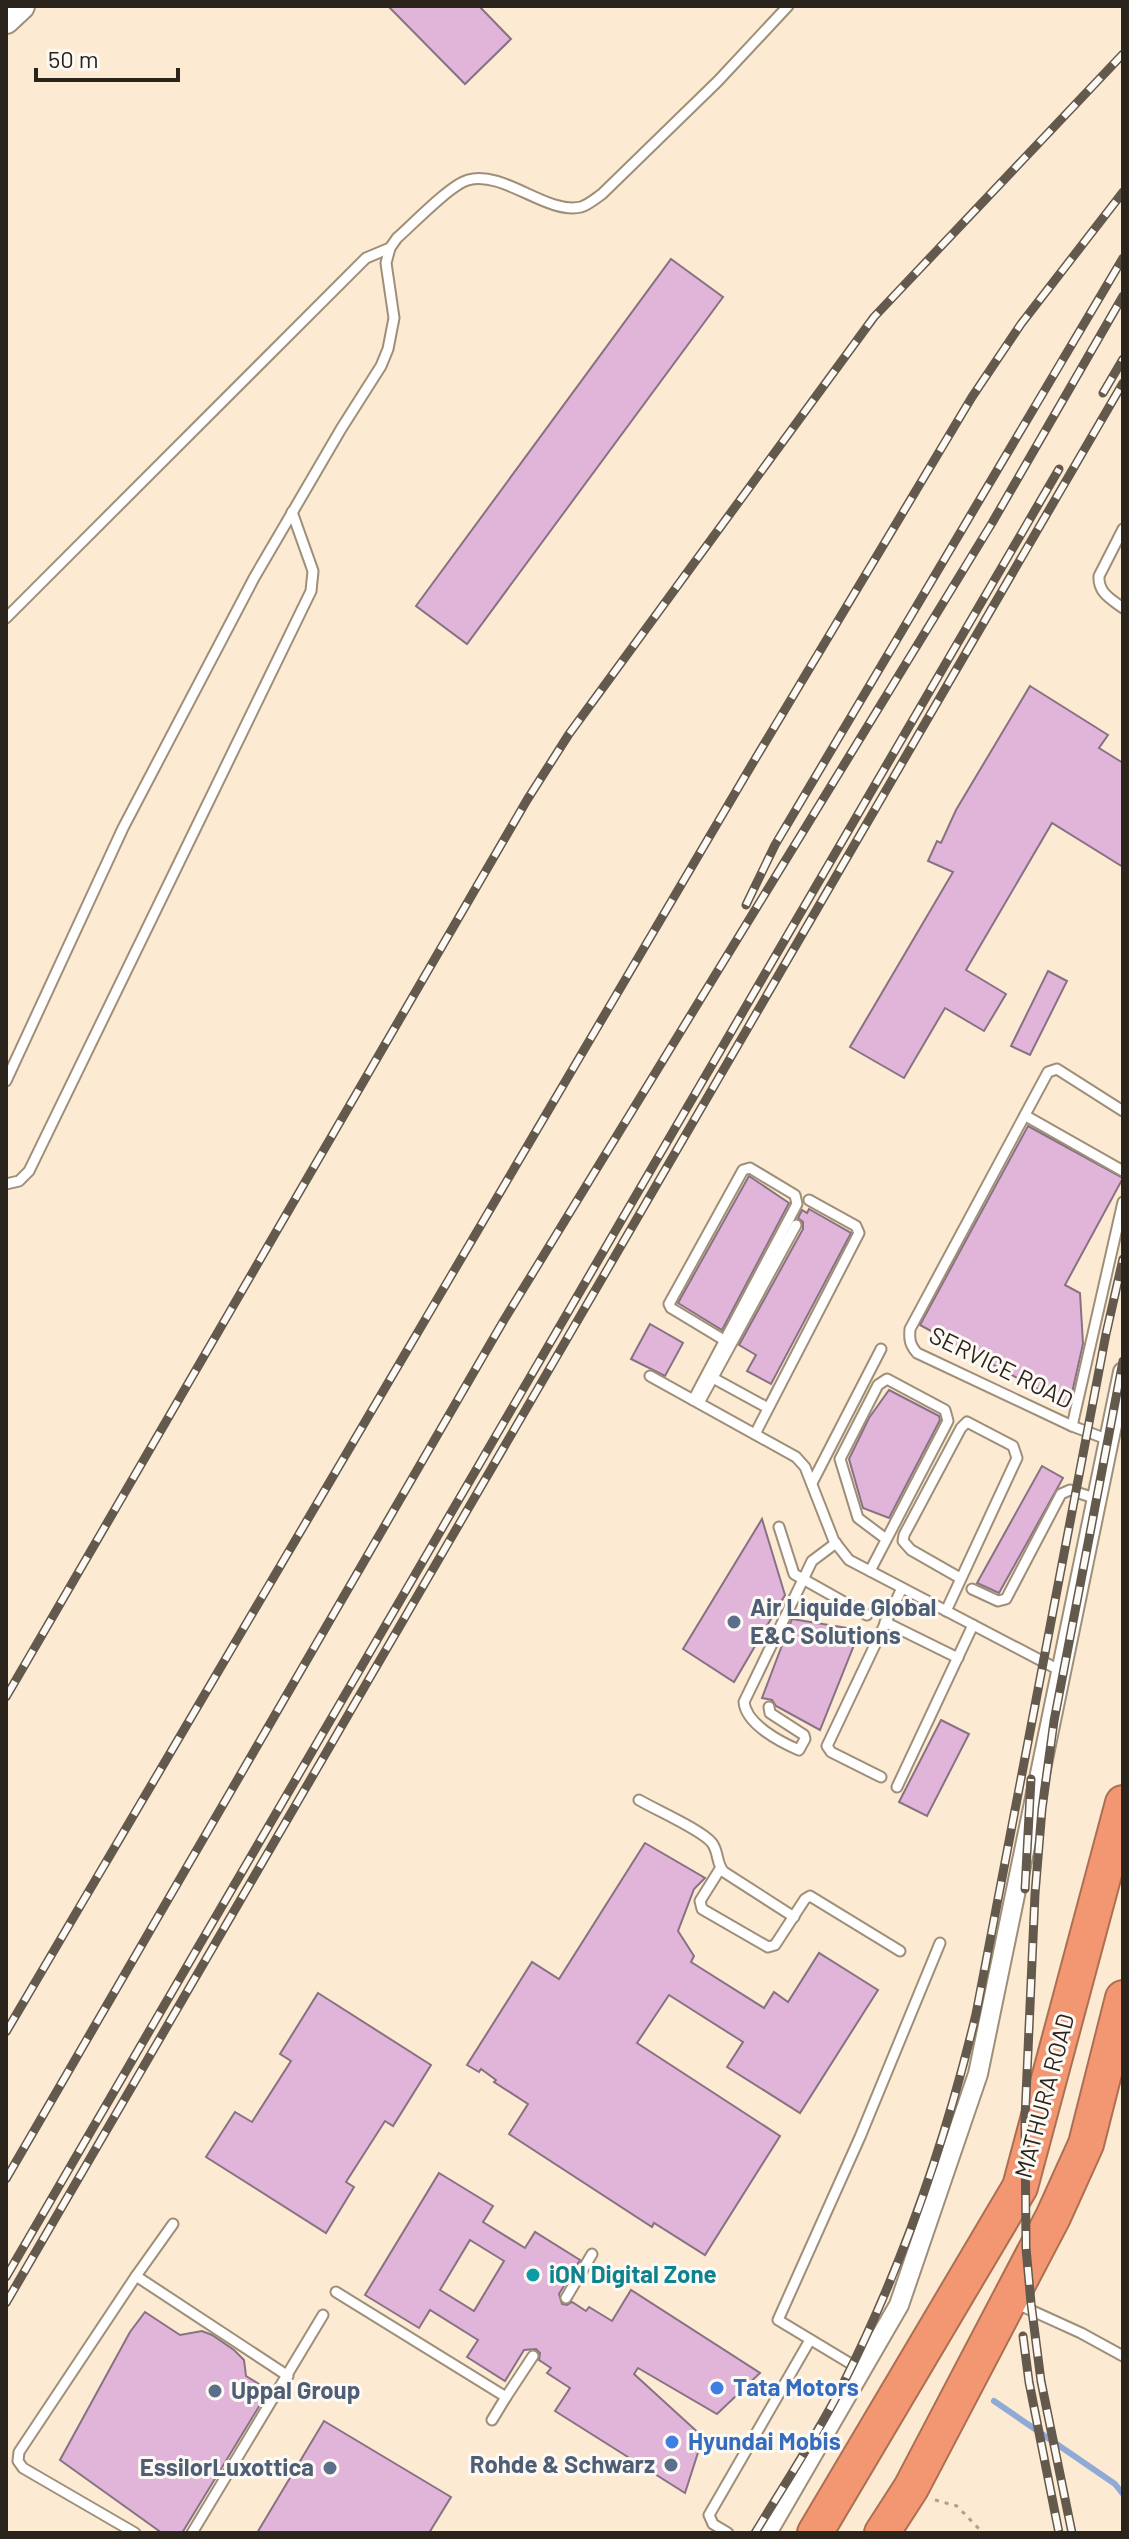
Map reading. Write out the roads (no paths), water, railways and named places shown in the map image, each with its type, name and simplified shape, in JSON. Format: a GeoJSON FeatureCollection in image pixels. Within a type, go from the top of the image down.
{"type":"FeatureCollection","features":[{"type":"Feature","properties":{"kind":"highway","name":"MATHURA ROAD"},"geometry":{"type":"LineString","coordinates":[[815,2533],[1020,2187],[1123,1803]]}},
{"type":"Feature","properties":{"kind":"highway","name":"MATHURA ROAD"},"geometry":{"type":"LineString","coordinates":[[882,2533],[911,2488],[1053,2217],[1086,2144],[1123,1998]]}},
{"type":"Feature","properties":{"kind":"street"},"geometry":{"type":"LineString","coordinates":[[6,20],[21,6]]}},
{"type":"Feature","properties":{"kind":"street"},"geometry":{"type":"LineString","coordinates":[[767,2533],[899,2305],[978,2074],[1123,1372]]}},
{"type":"Feature","properties":{"kind":"lane"},"geometry":{"type":"LineString","coordinates":[[6,1081],[123,828],[254,578],[381,366],[394,318],[386,263],[397,238],[457,186],[469,180],[494,182],[569,208],[584,207],[602,194],[718,81],[788,6]]}},
{"type":"Feature","properties":{"kind":"lane"},"geometry":{"type":"LineString","coordinates":[[6,618],[366,258],[390,248]]}},
{"type":"Feature","properties":{"kind":"lane"},"geometry":{"type":"LineString","coordinates":[[6,1184],[19,1181],[29,1171],[311,591],[313,571],[292,512]]}},
{"type":"Feature","properties":{"kind":"lane"},"geometry":{"type":"LineString","coordinates":[[1123,529],[1118,551],[1099,582],[1106,596],[1123,608]]}},
{"type":"Feature","properties":{"kind":"lane","name":"SERVICE ROAD"},"geometry":{"type":"LineString","coordinates":[[1123,1111],[1057,1069],[1048,1072],[910,1329],[909,1339],[917,1353],[1072,1426],[1123,1202]]}},
{"type":"Feature","properties":{"kind":"lane"},"geometry":{"type":"LineString","coordinates":[[1026,1116],[1123,1171]]}},
{"type":"Feature","properties":{"kind":"lane"},"geometry":{"type":"LineString","coordinates":[[696,1401],[724,1340],[797,1204],[795,1195],[750,1168],[743,1170],[669,1304],[724,1340]]}},
{"type":"Feature","properties":{"kind":"lane"},"geometry":{"type":"LineString","coordinates":[[755,1434],[859,1233],[856,1226],[809,1200]]}},
{"type":"Feature","properties":{"kind":"lane"},"geometry":{"type":"LineString","coordinates":[[696,1401],[713,1378],[796,1225]]}},
{"type":"Feature","properties":{"kind":"lane"},"geometry":{"type":"LineString","coordinates":[[812,1483],[881,1349]]}},
{"type":"Feature","properties":{"kind":"lane"},"geometry":{"type":"LineString","coordinates":[[650,1376],[796,1457],[805,1467],[836,1543],[849,1560],[1061,1671]]}},
{"type":"Feature","properties":{"kind":"lane"},"geometry":{"type":"LineString","coordinates":[[713,1378],[768,1408]]}},
{"type":"Feature","properties":{"kind":"lane"},"geometry":{"type":"LineString","coordinates":[[870,1571],[949,1418],[945,1410],[887,1379],[878,1385],[840,1459],[858,1518],[886,1539]]}},
{"type":"Feature","properties":{"kind":"lane"},"geometry":{"type":"LineString","coordinates":[[946,1611],[1017,1458],[1013,1446],[967,1422],[961,1428],[903,1541],[911,1550],[960,1578]]}},
{"type":"Feature","properties":{"kind":"lane"},"geometry":{"type":"LineString","coordinates":[[1072,1426],[1109,1440]]}},
{"type":"Feature","properties":{"kind":"lane"},"geometry":{"type":"LineString","coordinates":[[972,1589],[998,1601],[1006,1599],[1061,1494],[1070,1490],[1097,1499]]}},
{"type":"Feature","properties":{"kind":"lane"},"geometry":{"type":"LineString","coordinates":[[779,1527],[794,1574],[867,1615]]}},
{"type":"Feature","properties":{"kind":"lane"},"geometry":{"type":"LineString","coordinates":[[769,1707],[770,1713],[804,1735],[799,1750],[752,1721],[744,1702],[815,1557],[836,1543]]}},
{"type":"Feature","properties":{"kind":"lane"},"geometry":{"type":"LineString","coordinates":[[881,1777],[831,1752],[827,1746],[902,1588]]}},
{"type":"Feature","properties":{"kind":"lane"},"geometry":{"type":"LineString","coordinates":[[885,1622],[958,1658]]}},
{"type":"Feature","properties":{"kind":"lane"},"geometry":{"type":"LineString","coordinates":[[897,1787],[973,1625]]}},
{"type":"Feature","properties":{"kind":"lane"},"geometry":{"type":"LineString","coordinates":[[639,1800],[706,1838],[717,1852],[720,1869],[700,1901],[702,1909],[772,1948],[805,1899],[815,1897],[900,1951]]}},
{"type":"Feature","properties":{"kind":"lane"},"geometry":{"type":"LineString","coordinates":[[720,1869],[794,1917]]}},
{"type":"Feature","properties":{"kind":"lane"},"geometry":{"type":"LineString","coordinates":[[861,2370],[778,2320],[860,2137],[940,1943]]}},
{"type":"Feature","properties":{"kind":"lane"},"geometry":{"type":"LineString","coordinates":[[135,2533],[23,2468],[18,2461],[19,2452],[173,2224]]}},
{"type":"Feature","properties":{"kind":"lane"},"geometry":{"type":"LineString","coordinates":[[566,2298],[592,2254]]}},
{"type":"Feature","properties":{"kind":"lane"},"geometry":{"type":"LineString","coordinates":[[136,2276],[288,2376]]}},
{"type":"Feature","properties":{"kind":"lane"},"geometry":{"type":"LineString","coordinates":[[336,2292],[506,2397]]}},
{"type":"Feature","properties":{"kind":"lane"},"geometry":{"type":"LineString","coordinates":[[1009,2301],[1081,2333],[1123,2356]]}},
{"type":"Feature","properties":{"kind":"lane"},"geometry":{"type":"LineString","coordinates":[[192,2533],[323,2315]]}},
{"type":"Feature","properties":{"kind":"lane"},"geometry":{"type":"LineString","coordinates":[[728,2533],[713,2524],[709,2515],[810,2340]]}},
{"type":"Feature","properties":{"kind":"lane"},"geometry":{"type":"LineString","coordinates":[[492,2420],[533,2356]]}},
{"type":"Feature","properties":{"kind":"waterway"},"geometry":{"type":"LineString","coordinates":[[994,2401],[1115,2484],[1123,2494]]}},
{"type":"Feature","properties":{"kind":"railway"},"geometry":{"type":"LineString","coordinates":[[6,1697],[527,800],[569,734],[874,317],[1123,54]]}},
{"type":"Feature","properties":{"kind":"railway"},"geometry":{"type":"LineString","coordinates":[[6,2032],[751,766],[972,397],[1021,324],[1123,192]]}},
{"type":"Feature","properties":{"kind":"railway"},"geometry":{"type":"LineString","coordinates":[[746,905],[775,845],[1123,258]]}},
{"type":"Feature","properties":{"kind":"railway"},"geometry":{"type":"LineString","coordinates":[[6,2179],[504,1320],[992,523],[1123,296]]}},
{"type":"Feature","properties":{"kind":"railway"},"geometry":{"type":"LineString","coordinates":[[1103,393],[1123,359]]}},
{"type":"Feature","properties":{"kind":"railway"},"geometry":{"type":"LineString","coordinates":[[6,2303],[1123,383]]}},
{"type":"Feature","properties":{"kind":"railway"},"geometry":{"type":"LineString","coordinates":[[6,2277],[1059,469]]}},
{"type":"Feature","properties":{"kind":"railway"},"geometry":{"type":"LineString","coordinates":[[755,2533],[822,2424],[884,2296],[920,2204],[964,2062],[976,2014],[1123,1259]]}},
{"type":"Feature","properties":{"kind":"railway"},"geometry":{"type":"LineString","coordinates":[[1072,2533],[1041,2381],[1031,2303],[1026,2248],[1025,2118],[1042,1809],[1054,1721],[1123,1361]]}},
{"type":"Feature","properties":{"kind":"railway"},"geometry":{"type":"LineString","coordinates":[[1025,1889],[1031,1779]]}},
{"type":"Feature","properties":{"kind":"railway"},"geometry":{"type":"LineString","coordinates":[[1023,2336],[1059,2533]]}},
{"type":"Feature","properties":{"kind":"place","name":"Air Liquide Global E&C Solutions"},"geometry":{"type":"Point","coordinates":[734,1622]}},
{"type":"Feature","properties":{"kind":"place","name":"iON Digital Zone"},"geometry":{"type":"Point","coordinates":[533,2275]}},
{"type":"Feature","properties":{"kind":"place","name":"Tata Motors"},"geometry":{"type":"Point","coordinates":[717,2388]}},
{"type":"Feature","properties":{"kind":"place","name":"Uppal Group"},"geometry":{"type":"Point","coordinates":[215,2391]}},
{"type":"Feature","properties":{"kind":"place","name":"Hyundai Mobis"},"geometry":{"type":"Point","coordinates":[672,2442]}},
{"type":"Feature","properties":{"kind":"place","name":"Rohde & Schwarz"},"geometry":{"type":"Point","coordinates":[671,2465]}},
{"type":"Feature","properties":{"kind":"place","name":"EssilorLuxottica"},"geometry":{"type":"Point","coordinates":[330,2468]}}]}
